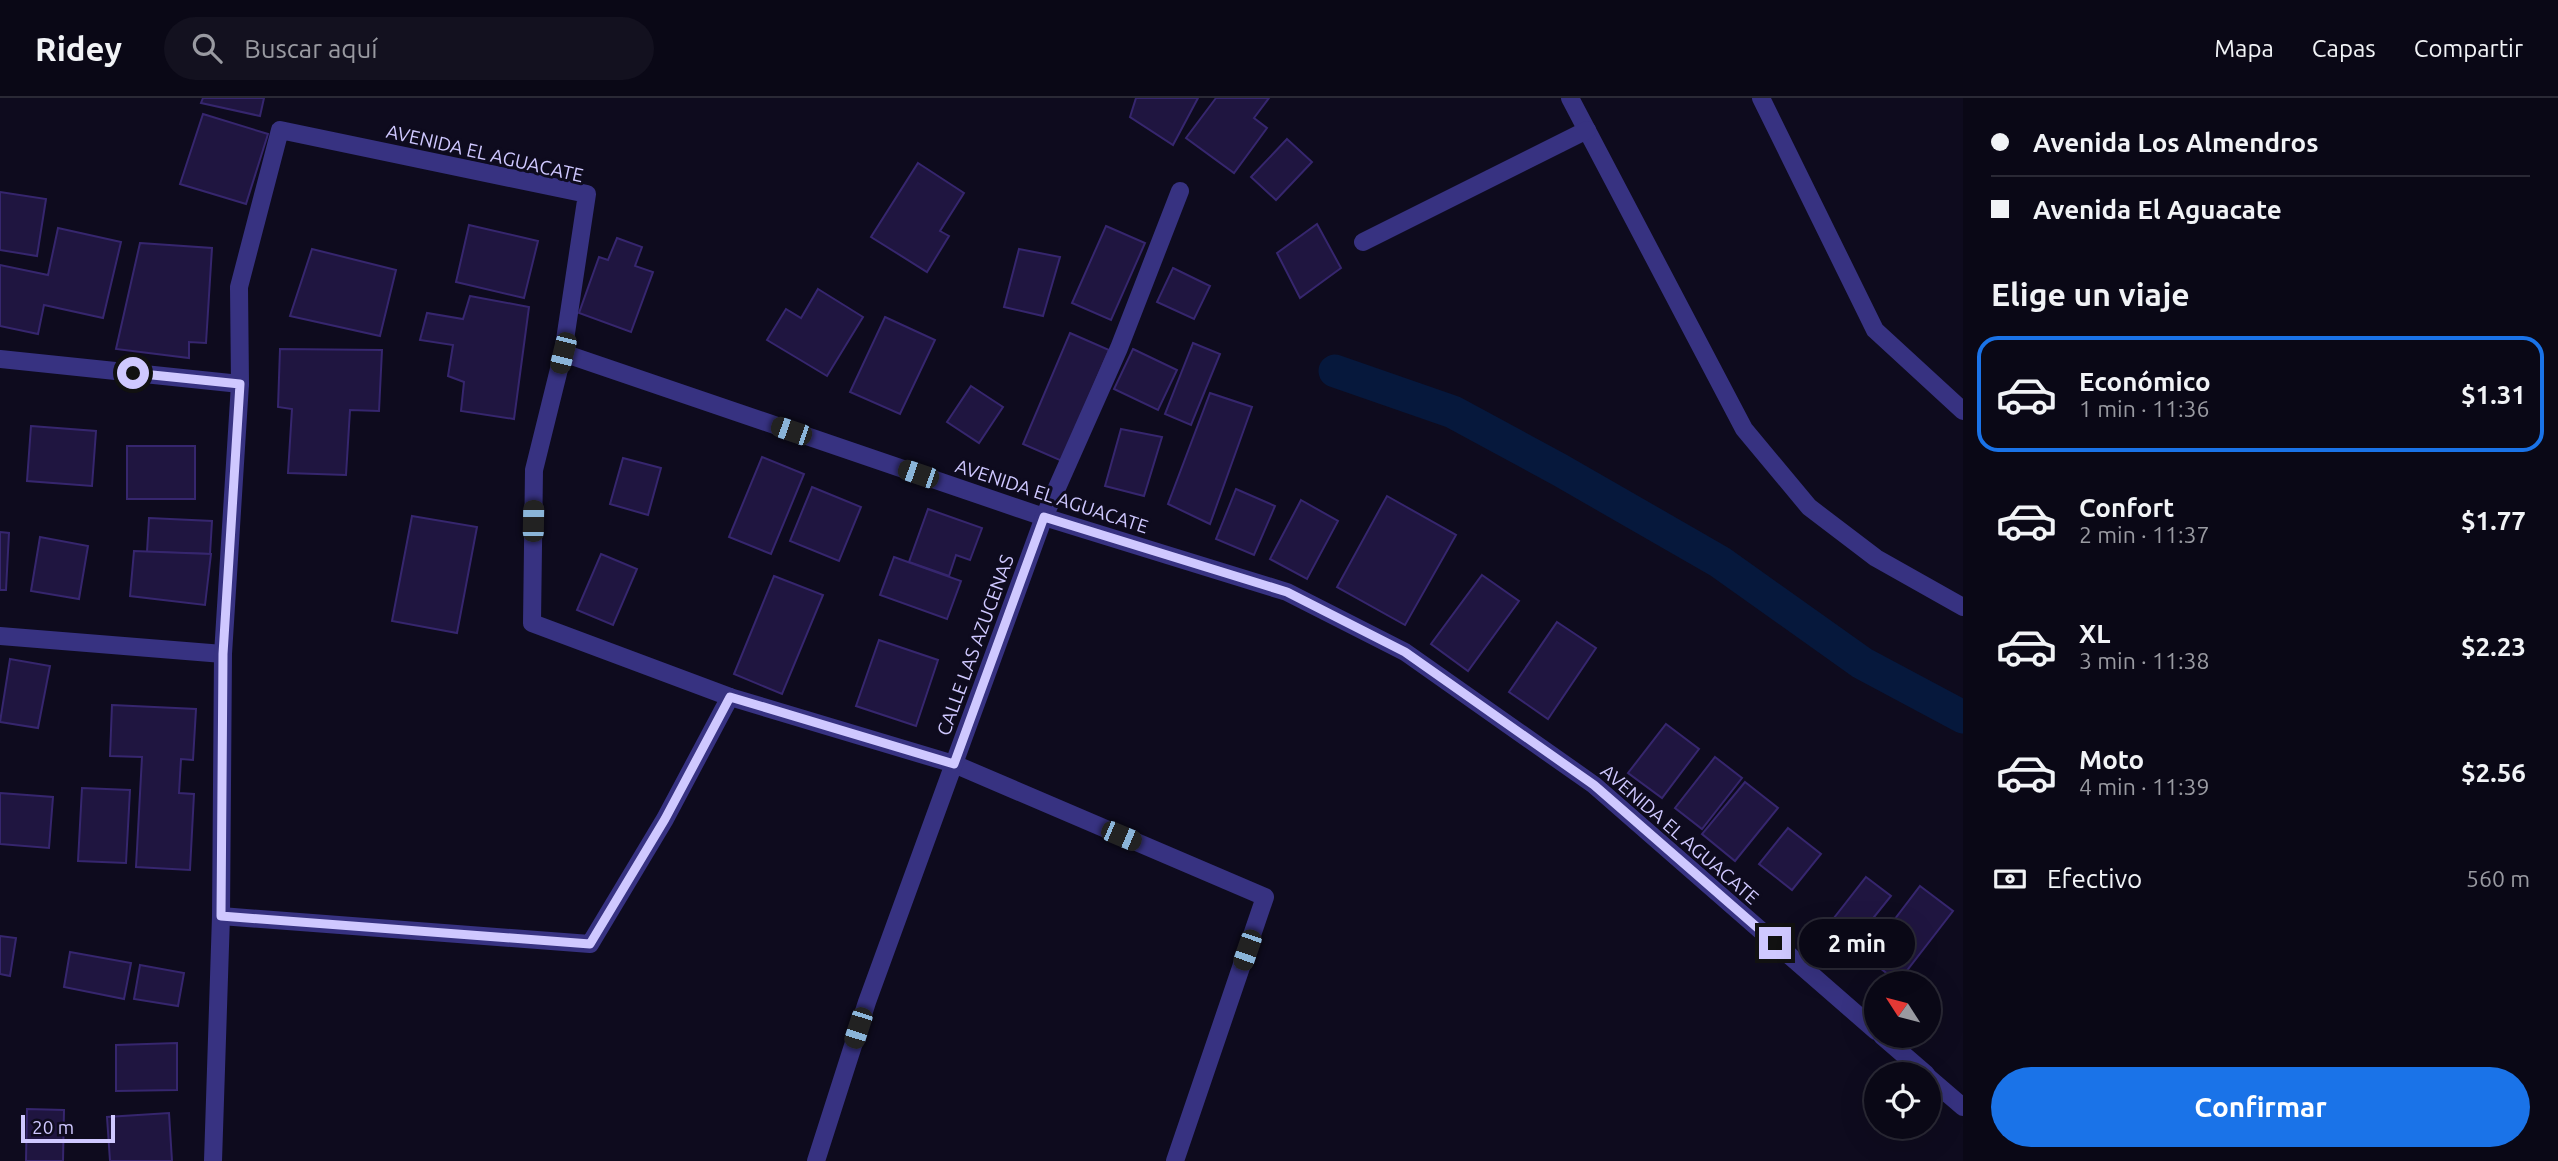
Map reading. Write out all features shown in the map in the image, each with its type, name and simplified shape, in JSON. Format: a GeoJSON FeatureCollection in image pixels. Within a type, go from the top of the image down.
{"type":"FeatureCollection","features":[{"type":"Feature","properties":{"kind":"street"},"geometry":{"type":"LineString","coordinates":[[1570,98],[1744,429],[1809,507],[1876,558],[1963,607]]}},
{"type":"Feature","properties":{"kind":"street"},"geometry":{"type":"LineString","coordinates":[[1761,98],[1875,330],[1963,411]]}},
{"type":"Feature","properties":{"kind":"street","name":"AVENIDA EL AGUACATE"},"geometry":{"type":"LineString","coordinates":[[240,384],[239,287],[280,130],[587,194],[563,353],[1044,517],[1287,592],[1405,652],[1594,785],[1864,1021]]}},
{"type":"Feature","properties":{"kind":"street"},"geometry":{"type":"LineString","coordinates":[[1363,242],[1587,131]]}},
{"type":"Feature","properties":{"kind":"street","name":"CALLE LAS AZUCENAS"},"geometry":{"type":"LineString","coordinates":[[816,1161],[867,1002],[1044,517],[1119,348],[1180,191]]}},
{"type":"Feature","properties":{"kind":"street"},"geometry":{"type":"LineString","coordinates":[[563,353],[534,470],[532,623],[730,697],[954,764],[1265,897],[1175,1161]]}},
{"type":"Feature","properties":{"kind":"street"},"geometry":{"type":"LineString","coordinates":[[0,359],[240,384],[223,654],[221,916],[212,1161]]}},
{"type":"Feature","properties":{"kind":"street"},"geometry":{"type":"LineString","coordinates":[[0,636],[223,654]]}},
{"type":"Feature","properties":{"kind":"street"},"geometry":{"type":"LineString","coordinates":[[221,916],[590,944],[665,819],[730,697]]}},
{"type":"Feature","properties":{"kind":"street"},"geometry":{"type":"LineString","coordinates":[[1896,1048],[1911,1062]]}},
{"type":"Feature","properties":{"kind":"street"},"geometry":{"type":"LineString","coordinates":[[1941,1088],[1963,1107]]}},
{"type":"Feature","properties":{"kind":"building"},"geometry":{"type":"Polygon","coordinates":[[[203,98],[264,98],[260,116],[201,103],[203,98]]]}},
{"type":"Feature","properties":{"kind":"building"},"geometry":{"type":"Polygon","coordinates":[[[1136,98],[1198,98],[1173,145],[1130,117],[1136,98]]]}},
{"type":"Feature","properties":{"kind":"building"},"geometry":{"type":"Polygon","coordinates":[[[1216,98],[1269,98],[1254,118],[1267,128],[1234,173],[1186,138],[1216,98]]]}},
{"type":"Feature","properties":{"kind":"building"},"geometry":{"type":"Polygon","coordinates":[[[203,114],[268,134],[246,204],[180,184],[203,114]]]}},
{"type":"Feature","properties":{"kind":"building"},"geometry":{"type":"Polygon","coordinates":[[[1287,139],[1312,162],[1276,200],[1251,177],[1287,139]]]}},
{"type":"Feature","properties":{"kind":"building"},"geometry":{"type":"Polygon","coordinates":[[[918,163],[964,193],[940,231],[949,236],[927,272],[871,237],[918,163]]]}},
{"type":"Feature","properties":{"kind":"building"},"geometry":{"type":"Polygon","coordinates":[[[0,192],[46,199],[37,256],[0,250],[0,192]]]}},
{"type":"Feature","properties":{"kind":"building"},"geometry":{"type":"Polygon","coordinates":[[[1317,224],[1341,268],[1300,298],[1277,253],[1317,224]]]}},
{"type":"Feature","properties":{"kind":"building"},"geometry":{"type":"Polygon","coordinates":[[[469,225],[538,241],[524,298],[456,282],[469,225]]]}},
{"type":"Feature","properties":{"kind":"building"},"geometry":{"type":"Polygon","coordinates":[[[1106,226],[1145,243],[1111,320],[1072,303],[1106,226]]]}},
{"type":"Feature","properties":{"kind":"building"},"geometry":{"type":"Polygon","coordinates":[[[58,228],[121,242],[103,318],[44,305],[38,334],[0,326],[0,265],[48,275],[58,228]]]}},
{"type":"Feature","properties":{"kind":"building"},"geometry":{"type":"Polygon","coordinates":[[[617,238],[642,247],[635,266],[653,272],[631,332],[579,313],[599,257],[608,260],[617,238]]]}},
{"type":"Feature","properties":{"kind":"building"},"geometry":{"type":"Polygon","coordinates":[[[140,243],[212,248],[206,343],[189,342],[189,358],[116,349],[140,243]]]}},
{"type":"Feature","properties":{"kind":"building"},"geometry":{"type":"Polygon","coordinates":[[[312,249],[396,270],[380,336],[290,316],[312,249]]]}},
{"type":"Feature","properties":{"kind":"building"},"geometry":{"type":"Polygon","coordinates":[[[1019,249],[1060,257],[1043,316],[1004,307],[1019,249]]]}},
{"type":"Feature","properties":{"kind":"building"},"geometry":{"type":"Polygon","coordinates":[[[1173,268],[1210,286],[1194,319],[1157,302],[1173,268]]]}},
{"type":"Feature","properties":{"kind":"building"},"geometry":{"type":"Polygon","coordinates":[[[818,289],[863,317],[827,376],[767,340],[786,309],[801,318],[818,289]]]}},
{"type":"Feature","properties":{"kind":"building"},"geometry":{"type":"Polygon","coordinates":[[[470,296],[529,307],[514,419],[461,411],[464,382],[448,376],[453,345],[420,340],[427,313],[463,319],[470,296]]]}},
{"type":"Feature","properties":{"kind":"building"},"geometry":{"type":"Polygon","coordinates":[[[885,317],[935,340],[900,414],[850,392],[885,317]]]}},
{"type":"Feature","properties":{"kind":"building"},"geometry":{"type":"Polygon","coordinates":[[[1070,333],[1109,350],[1062,461],[1023,444],[1070,333]]]}},
{"type":"Feature","properties":{"kind":"building"},"geometry":{"type":"Polygon","coordinates":[[[1193,343],[1220,354],[1191,425],[1165,414],[1193,343]]]}},
{"type":"Feature","properties":{"kind":"building"},"geometry":{"type":"Polygon","coordinates":[[[280,349],[382,350],[379,411],[350,410],[346,475],[288,473],[292,409],[278,407],[280,349]]]}},
{"type":"Feature","properties":{"kind":"building"},"geometry":{"type":"Polygon","coordinates":[[[1133,349],[1177,370],[1158,410],[1114,389],[1133,349]]]}},
{"type":"Feature","properties":{"kind":"building"},"geometry":{"type":"Polygon","coordinates":[[[971,386],[1003,407],[979,443],[947,422],[971,386]]]}},
{"type":"Feature","properties":{"kind":"building"},"geometry":{"type":"Polygon","coordinates":[[[1210,393],[1252,407],[1210,524],[1168,504],[1210,393]]]}},
{"type":"Feature","properties":{"kind":"building"},"geometry":{"type":"Polygon","coordinates":[[[31,426],[96,431],[92,486],[27,481],[31,426]]]}},
{"type":"Feature","properties":{"kind":"building"},"geometry":{"type":"Polygon","coordinates":[[[1121,429],[1162,437],[1144,496],[1105,486],[1121,429]]]}},
{"type":"Feature","properties":{"kind":"building"},"geometry":{"type":"Polygon","coordinates":[[[127,446],[195,446],[195,499],[127,499],[127,446]]]}},
{"type":"Feature","properties":{"kind":"building"},"geometry":{"type":"Polygon","coordinates":[[[762,457],[804,474],[771,554],[729,537],[762,457]]]}},
{"type":"Feature","properties":{"kind":"building"},"geometry":{"type":"Polygon","coordinates":[[[623,458],[661,468],[648,515],[610,504],[623,458]]]}},
{"type":"Feature","properties":{"kind":"building"},"geometry":{"type":"Polygon","coordinates":[[[812,487],[861,507],[839,561],[790,541],[812,487]]]}},
{"type":"Feature","properties":{"kind":"building"},"geometry":{"type":"Polygon","coordinates":[[[1236,489],[1275,506],[1254,555],[1216,539],[1236,489]]]}},
{"type":"Feature","properties":{"kind":"building"},"geometry":{"type":"Polygon","coordinates":[[[1387,496],[1456,535],[1405,625],[1337,587],[1387,496]]]}},
{"type":"Feature","properties":{"kind":"building"},"geometry":{"type":"Polygon","coordinates":[[[1301,500],[1338,521],[1307,579],[1270,559],[1301,500]]]}},
{"type":"Feature","properties":{"kind":"building"},"geometry":{"type":"Polygon","coordinates":[[[928,509],[982,528],[970,560],[956,555],[949,576],[909,562],[928,509]]]}},
{"type":"Feature","properties":{"kind":"building"},"geometry":{"type":"Polygon","coordinates":[[[412,516],[477,527],[457,633],[392,621],[412,516]]]}},
{"type":"Feature","properties":{"kind":"building"},"geometry":{"type":"Polygon","coordinates":[[[149,518],[212,521],[210,554],[147,552],[149,518]]]}},
{"type":"Feature","properties":{"kind":"building"},"geometry":{"type":"Polygon","coordinates":[[[0,532],[9,533],[6,590],[0,590],[0,532]]]}},
{"type":"Feature","properties":{"kind":"building"},"geometry":{"type":"Polygon","coordinates":[[[40,537],[88,546],[79,599],[31,591],[40,537]]]}},
{"type":"Feature","properties":{"kind":"building"},"geometry":{"type":"Polygon","coordinates":[[[134,551],[211,554],[205,605],[130,596],[134,551]]]}},
{"type":"Feature","properties":{"kind":"building"},"geometry":{"type":"Polygon","coordinates":[[[601,554],[637,569],[613,625],[577,610],[601,554]]]}},
{"type":"Feature","properties":{"kind":"building"},"geometry":{"type":"Polygon","coordinates":[[[894,557],[961,581],[947,619],[880,595],[894,557]]]}},
{"type":"Feature","properties":{"kind":"building"},"geometry":{"type":"Polygon","coordinates":[[[1482,575],[1519,601],[1468,671],[1431,644],[1482,575]]]}},
{"type":"Feature","properties":{"kind":"building"},"geometry":{"type":"Polygon","coordinates":[[[774,576],[823,595],[782,694],[734,674],[774,576]]]}},
{"type":"Feature","properties":{"kind":"building"},"geometry":{"type":"Polygon","coordinates":[[[1557,622],[1596,648],[1548,719],[1509,692],[1557,622]]]}},
{"type":"Feature","properties":{"kind":"building"},"geometry":{"type":"Polygon","coordinates":[[[879,640],[938,660],[916,726],[856,706],[879,640]]]}},
{"type":"Feature","properties":{"kind":"building"},"geometry":{"type":"Polygon","coordinates":[[[10,659],[50,666],[38,728],[0,722],[10,659]]]}},
{"type":"Feature","properties":{"kind":"building"},"geometry":{"type":"Polygon","coordinates":[[[112,705],[196,709],[193,760],[181,759],[179,793],[194,794],[190,870],[136,867],[142,757],[110,756],[112,705]]]}},
{"type":"Feature","properties":{"kind":"building"},"geometry":{"type":"Polygon","coordinates":[[[1666,724],[1699,749],[1662,798],[1628,773],[1666,724]]]}},
{"type":"Feature","properties":{"kind":"building"},"geometry":{"type":"Polygon","coordinates":[[[1715,757],[1742,778],[1702,829],[1675,808],[1715,757]]]}},
{"type":"Feature","properties":{"kind":"building"},"geometry":{"type":"Polygon","coordinates":[[[1745,782],[1778,808],[1735,861],[1702,834],[1745,782]]]}},
{"type":"Feature","properties":{"kind":"building"},"geometry":{"type":"Polygon","coordinates":[[[82,788],[130,790],[126,863],[78,861],[82,788]]]}},
{"type":"Feature","properties":{"kind":"building"},"geometry":{"type":"Polygon","coordinates":[[[0,793],[53,797],[49,848],[0,844],[0,793]]]}},
{"type":"Feature","properties":{"kind":"building"},"geometry":{"type":"Polygon","coordinates":[[[1788,828],[1821,854],[1792,890],[1759,864],[1788,828]]]}},
{"type":"Feature","properties":{"kind":"building"},"geometry":{"type":"Polygon","coordinates":[[[1866,877],[1891,896],[1854,942],[1830,923],[1866,877]]]}},
{"type":"Feature","properties":{"kind":"building"},"geometry":{"type":"Polygon","coordinates":[[[1920,886],[1953,911],[1907,971],[1884,971],[1866,957],[1920,886]]]}},
{"type":"Feature","properties":{"kind":"building"},"geometry":{"type":"Polygon","coordinates":[[[0,936],[16,938],[10,976],[0,974],[0,936]]]}},
{"type":"Feature","properties":{"kind":"building"},"geometry":{"type":"Polygon","coordinates":[[[70,952],[131,963],[124,999],[64,987],[70,952]]]}},
{"type":"Feature","properties":{"kind":"building"},"geometry":{"type":"Polygon","coordinates":[[[140,965],[184,973],[178,1006],[134,999],[140,965]]]}},
{"type":"Feature","properties":{"kind":"building"},"geometry":{"type":"Polygon","coordinates":[[[177,1043],[177,1090],[116,1091],[116,1045],[177,1043]]]}},
{"type":"Feature","properties":{"kind":"building"},"geometry":{"type":"Polygon","coordinates":[[[27,1109],[64,1110],[63,1161],[26,1161],[27,1109]]]}},
{"type":"Feature","properties":{"kind":"building"},"geometry":{"type":"Polygon","coordinates":[[[169,1113],[172,1161],[110,1161],[107,1117],[169,1113]]]}},
{"type":"Feature","properties":{"kind":"waterway"},"geometry":{"type":"LineString","coordinates":[[1335,371],[1453,412],[1560,470],[1720,562],[1862,663],[1963,717]]}},
{"type":"Feature","properties":{"kind":"route"},"geometry":{"type":"LineString","coordinates":[[133,373],[240,384],[223,654],[221,916],[590,944],[665,819],[730,697],[954,764],[1044,517],[1287,592],[1405,652],[1594,785],[1775,943]]}}]}
